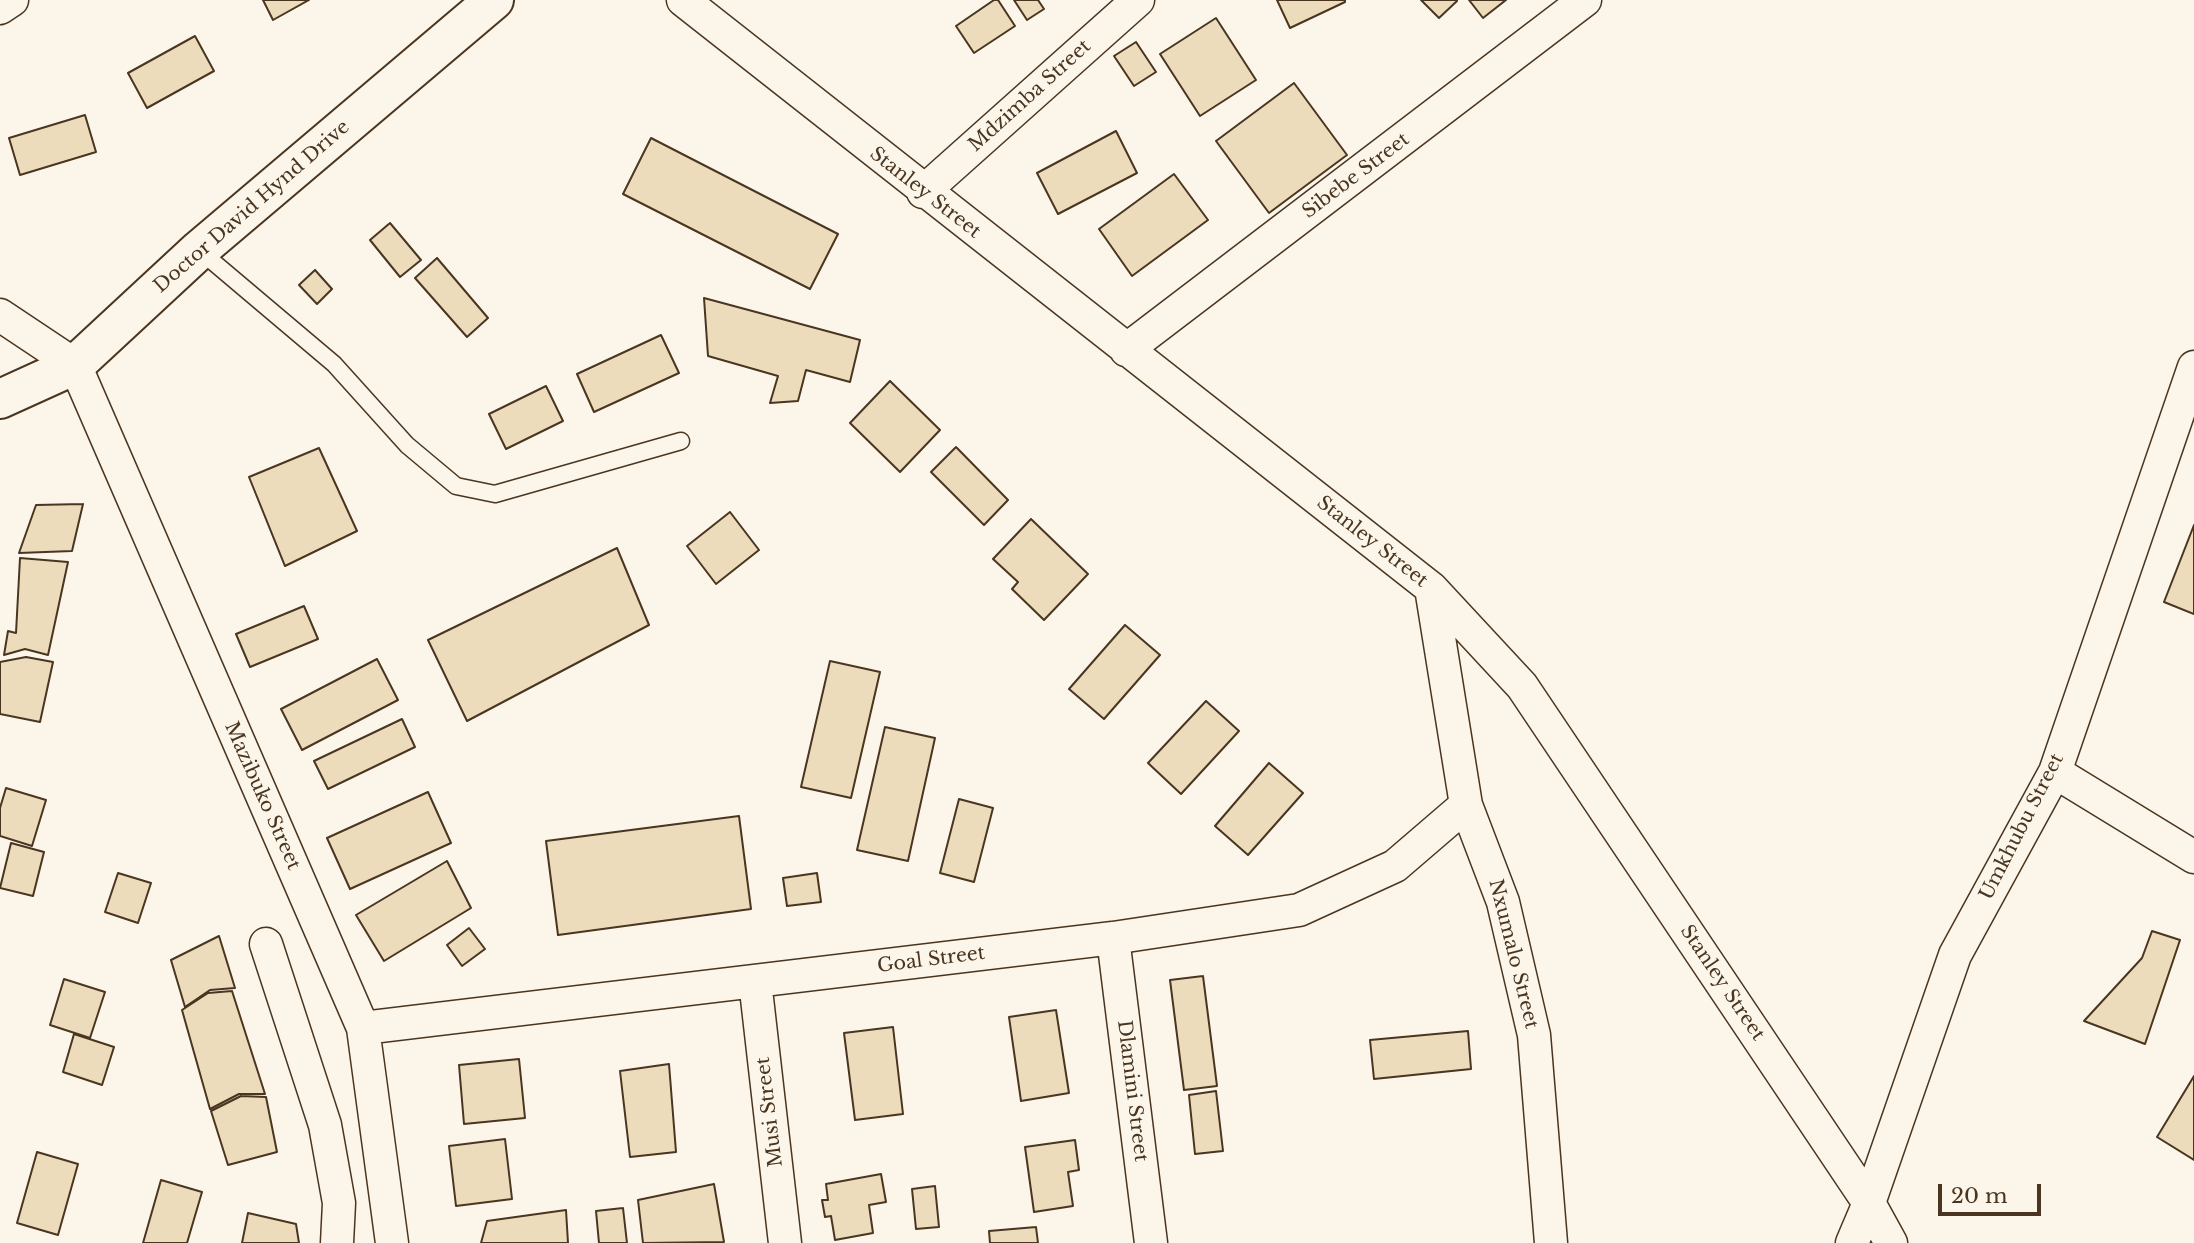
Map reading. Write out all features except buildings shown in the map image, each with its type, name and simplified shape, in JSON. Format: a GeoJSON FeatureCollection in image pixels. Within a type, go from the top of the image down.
{"type":"FeatureCollection","features":[{"type":"Feature","properties":{"kind":"main road","name":"Doctor David Hynd Drive"},"geometry":{"type":"LineString","coordinates":[[0,399],[75,365],[199,250],[494,0]]}},
{"type":"Feature","properties":{"kind":"street"},"geometry":{"type":"LineString","coordinates":[[0,8],[12,0]]}},
{"type":"Feature","properties":{"kind":"street","name":"Stanley Street"},"geometry":{"type":"LineString","coordinates":[[683,0],[923,192],[1432,588],[1522,686],[1869,1202],[1891,1243]]}},
{"type":"Feature","properties":{"kind":"street","name":"Mdzimba Street"},"geometry":{"type":"LineString","coordinates":[[923,192],[1138,0]]}},
{"type":"Feature","properties":{"kind":"street","name":"Sibebe Street"},"geometry":{"type":"LineString","coordinates":[[1126,350],[1585,0]]}},
{"type":"Feature","properties":{"kind":"street"},"geometry":{"type":"LineString","coordinates":[[0,315],[75,365]]}},
{"type":"Feature","properties":{"kind":"street","name":"Mazibuko Street"},"geometry":{"type":"LineString","coordinates":[[75,365],[363,1028],[392,1243]]}},
{"type":"Feature","properties":{"kind":"street","name":"Umkhubu Street"},"geometry":{"type":"LineString","coordinates":[[1852,1243],[1869,1202],[1955,956],[2055,772],[2194,367]]}},
{"type":"Feature","properties":{"kind":"street","name":"Nxumalo Street"},"geometry":{"type":"LineString","coordinates":[[1432,588],[1466,805],[1503,902],[1534,1035],[1551,1243]]}},
{"type":"Feature","properties":{"kind":"street"},"geometry":{"type":"LineString","coordinates":[[2055,772],[2194,857]]}},
{"type":"Feature","properties":{"kind":"street","name":"Goal Street"},"geometry":{"type":"LineString","coordinates":[[363,1028],[1113,938],[1299,911],[1395,866],[1466,805]]}},
{"type":"Feature","properties":{"kind":"street","name":"Dlamini Street"},"geometry":{"type":"LineString","coordinates":[[1113,938],[1151,1243]]}},
{"type":"Feature","properties":{"kind":"street"},"geometry":{"type":"LineString","coordinates":[[266,944],[325,1125],[339,1203],[337,1243]]}},
{"type":"Feature","properties":{"kind":"street","name":"Musi Street"},"geometry":{"type":"LineString","coordinates":[[755,981],[785,1243]]}},
{"type":"Feature","properties":{"kind":"lane"},"geometry":{"type":"LineString","coordinates":[[199,250],[334,364],[407,445],[456,486],[495,494],[681,441]]}}]}
